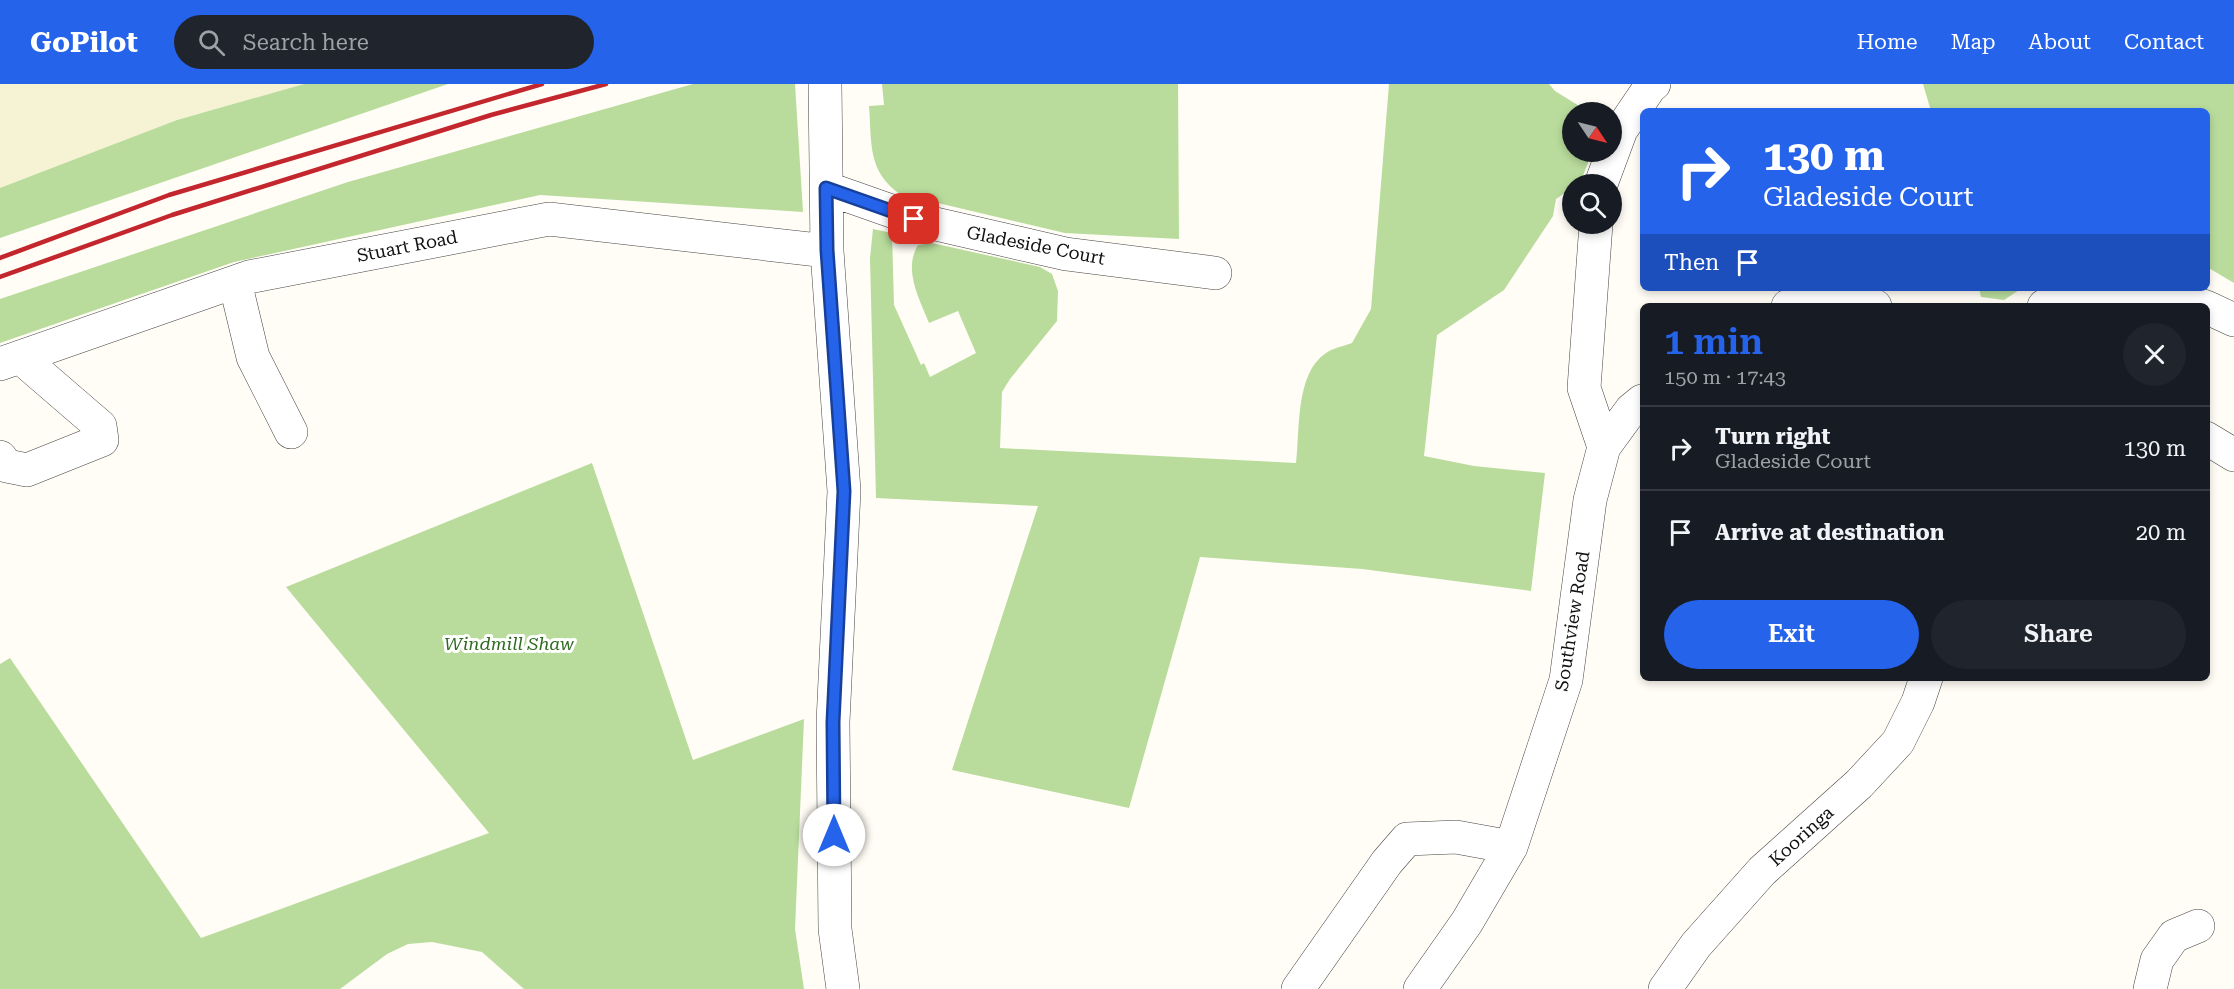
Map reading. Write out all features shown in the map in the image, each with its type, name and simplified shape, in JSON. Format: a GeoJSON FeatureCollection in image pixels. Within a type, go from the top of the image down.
{"type":"FeatureCollection","features":[{"type":"Feature","properties":{"kind":"street"},"geometry":{"type":"LineString","coordinates":[[1605,174],[1621,130],[1654,84]]}},
{"type":"Feature","properties":{"kind":"street"},"geometry":{"type":"LineString","coordinates":[[825,90],[827,250],[844,491],[833,722],[835,928],[843,989]]}},
{"type":"Feature","properties":{"kind":"street","name":"Gladeside Court"},"geometry":{"type":"LineString","coordinates":[[826,188],[914,219],[1066,254],[1215,273]]}},
{"type":"Feature","properties":{"kind":"street","name":"Stuart Road"},"geometry":{"type":"LineString","coordinates":[[10,361],[249,277],[549,219],[827,250]]}},
{"type":"Feature","properties":{"kind":"street"},"geometry":{"type":"LineString","coordinates":[[1595,234],[1584,388],[1604,447]]}},
{"type":"Feature","properties":{"kind":"street"},"geometry":{"type":"LineString","coordinates":[[235,282],[253,357],[291,432]]}},
{"type":"Feature","properties":{"kind":"street"},"geometry":{"type":"LineString","coordinates":[[2056,303],[2096,293],[2166,294],[2193,303]]}},
{"type":"Feature","properties":{"kind":"street"},"geometry":{"type":"LineString","coordinates":[[1795,303],[1802,300],[1838,303]]}},
{"type":"Feature","properties":{"kind":"street"},"geometry":{"type":"LineString","coordinates":[[2210,309],[2234,320]]}},
{"type":"Feature","properties":{"kind":"street"},"geometry":{"type":"LineString","coordinates":[[0,457],[7,465],[27,470],[102,440],[100,426],[10,361]]}},
{"type":"Feature","properties":{"kind":"street"},"geometry":{"type":"LineString","coordinates":[[1604,447],[1631,410],[1640,403]]}},
{"type":"Feature","properties":{"kind":"street"},"geometry":{"type":"LineString","coordinates":[[2210,440],[2234,455]]}},
{"type":"Feature","properties":{"kind":"street","name":"Southview Road"},"geometry":{"type":"LineString","coordinates":[[1420,989],[1467,922],[1511,847],[1566,680],[1590,500],[1604,447]]}},
{"type":"Feature","properties":{"kind":"street","name":"Kooringa"},"geometry":{"type":"LineString","coordinates":[[1665,989],[1696,945],[1762,871],[1859,784],[1898,742],[1918,702],[1925,681]]}},
{"type":"Feature","properties":{"kind":"street"},"geometry":{"type":"LineString","coordinates":[[1298,989],[1387,862],[1407,839],[1456,837],[1511,847]]}},
{"type":"Feature","properties":{"kind":"street"},"geometry":{"type":"LineString","coordinates":[[2150,989],[2157,960],[2174,936],[2198,926]]}},
{"type":"Feature","properties":{"kind":"shaded area"},"geometry":{"type":"Polygon","coordinates":[[[0,84],[304,84],[177,120],[0,189],[0,84]]]}},
{"type":"Feature","properties":{"kind":"green space"},"geometry":{"type":"Polygon","coordinates":[[[304,84],[448,84],[0,238],[0,188],[177,120],[304,84]]]}},
{"type":"Feature","properties":{"kind":"green space"},"geometry":{"type":"Polygon","coordinates":[[[693,84],[795,84],[803,212],[540,195],[234,262],[0,343],[0,299],[348,182],[693,84]]]}},
{"type":"Feature","properties":{"kind":"green space"},"geometry":{"type":"Polygon","coordinates":[[[882,84],[1178,84],[1179,239],[1065,233],[900,194],[889,185],[876,166],[871,144],[869,106],[884,105],[882,84]]]}},
{"type":"Feature","properties":{"kind":"green space"},"geometry":{"type":"Polygon","coordinates":[[[1389,84],[1549,84],[1555,91],[1573,102],[1562,102],[1562,162],[1588,162],[1584,174],[1562,174],[1562,195],[1556,199],[1553,216],[1504,290],[1437,335],[1424,456],[1474,466],[1545,473],[1531,591],[1362,569],[1200,557],[1129,808],[952,770],[1038,506],[876,498],[870,258],[873,229],[892,233],[894,305],[921,365],[924,363],[930,377],[976,353],[958,311],[929,323],[917,294],[912,274],[912,264],[918,245],[932,243],[1040,267],[1052,274],[1058,291],[1057,321],[1002,392],[1000,448],[1296,463],[1301,403],[1309,374],[1316,362],[1326,353],[1352,343],[1371,309],[1389,84]]]}},
{"type":"Feature","properties":{"kind":"green space"},"geometry":{"type":"Polygon","coordinates":[[[1923,84],[2234,84],[2234,283],[2210,269],[2210,108],[1930,108],[1923,84]]]}},
{"type":"Feature","properties":{"kind":"green space"},"geometry":{"type":"Polygon","coordinates":[[[1980,291],[2018,291],[2004,300],[1981,297],[1980,291]]]}},
{"type":"Feature","properties":{"kind":"green space","name":"Windmill Shaw"},"geometry":{"type":"Polygon","coordinates":[[[592,463],[693,760],[804,719],[795,929],[804,989],[524,989],[482,952],[432,942],[408,944],[387,954],[340,989],[0,989],[0,664],[10,658],[201,938],[489,833],[286,587],[592,463]]]}},
{"type":"Feature","properties":{"kind":"railway"},"geometry":{"type":"LineString","coordinates":[[0,258],[169,195],[542,84]]}},
{"type":"Feature","properties":{"kind":"railway"},"geometry":{"type":"LineString","coordinates":[[0,277],[172,215],[491,115],[606,84]]}},
{"type":"Feature","properties":{"kind":"route"},"geometry":{"type":"LineString","coordinates":[[834,835],[833,722],[844,491],[827,250],[826,188],[914,219]]}}]}
